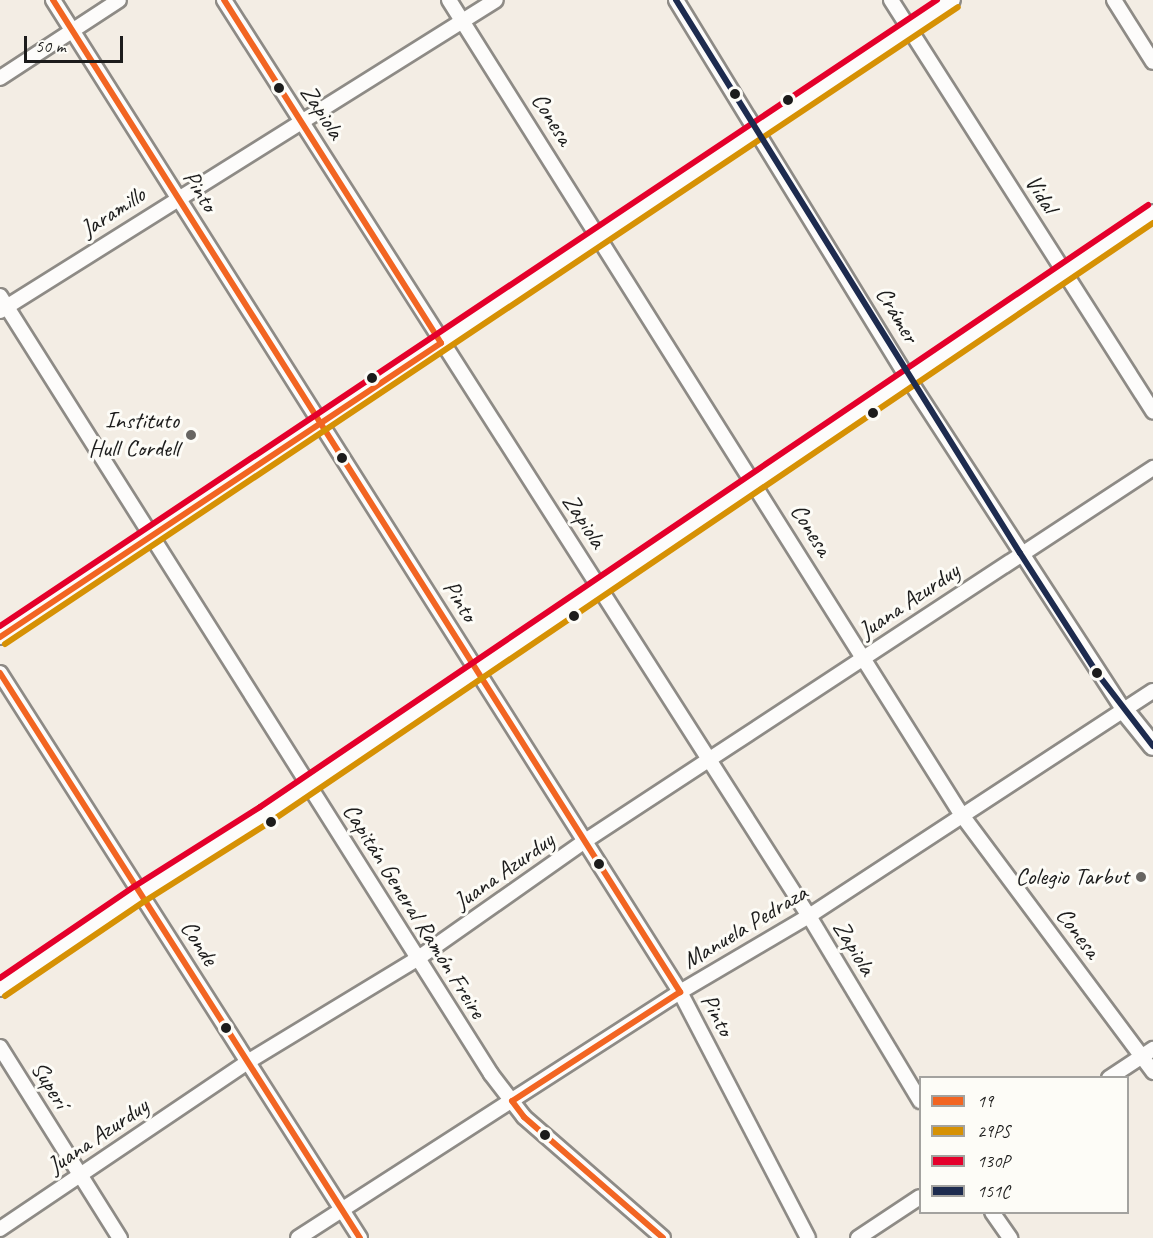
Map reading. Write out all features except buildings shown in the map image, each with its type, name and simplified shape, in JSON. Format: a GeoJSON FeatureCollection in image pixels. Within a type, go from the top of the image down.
{"type":"FeatureCollection","features":[{"type":"Feature","properties":{"kind":"main road"},"geometry":{"type":"LineString","coordinates":[[1124,710],[1153,746]]}},
{"type":"Feature","properties":{"kind":"street","name":"Pinto"},"geometry":{"type":"LineString","coordinates":[[53,0],[680,992],[808,1238]]}},
{"type":"Feature","properties":{"kind":"street"},"geometry":{"type":"LineString","coordinates":[[0,78],[119,0]]}},
{"type":"Feature","properties":{"kind":"street","name":"Zapiola"},"geometry":{"type":"LineString","coordinates":[[224,0],[808,916],[919,1098]]}},
{"type":"Feature","properties":{"kind":"street","name":"Conesa"},"geometry":{"type":"LineString","coordinates":[[449,0],[961,814],[1148,1053],[1153,1072]]}},
{"type":"Feature","properties":{"kind":"street","name":"Jaramillo"},"geometry":{"type":"LineString","coordinates":[[2,305],[495,0]]}},
{"type":"Feature","properties":{"kind":"street","name":"Crámer"},"geometry":{"type":"LineString","coordinates":[[676,0],[908,378],[1124,710]]}},
{"type":"Feature","properties":{"kind":"street","name":"Vidal"},"geometry":{"type":"LineString","coordinates":[[891,0],[1153,412]]}},
{"type":"Feature","properties":{"kind":"street"},"geometry":{"type":"LineString","coordinates":[[0,637],[759,132],[953,0]]}},
{"type":"Feature","properties":{"kind":"street"},"geometry":{"type":"LineString","coordinates":[[1114,0],[1153,62]]}},
{"type":"Feature","properties":{"kind":"street"},"geometry":{"type":"LineString","coordinates":[[0,989],[140,893],[309,785],[477,672],[1153,212]]}},
{"type":"Feature","properties":{"kind":"street","name":"Capitán General Ramón Freire"},"geometry":{"type":"LineString","coordinates":[[2,305],[491,1074],[524,1117],[663,1238]]}},
{"type":"Feature","properties":{"kind":"street","name":"Juana Azurduy"},"geometry":{"type":"LineString","coordinates":[[0,1229],[249,1061],[417,959],[585,841],[709,763],[1020,553],[1153,468]]}},
{"type":"Feature","properties":{"kind":"street","name":"Conde"},"geometry":{"type":"LineString","coordinates":[[0,673],[360,1238]]}},
{"type":"Feature","properties":{"kind":"street","name":"Manuela Pedraza"},"geometry":{"type":"LineString","coordinates":[[298,1238],[680,992],[808,916],[961,814],[1153,691]]}},
{"type":"Feature","properties":{"kind":"street","name":"Superí"},"geometry":{"type":"LineString","coordinates":[[0,1047],[120,1238]]}},
{"type":"Feature","properties":{"kind":"street"},"geometry":{"type":"LineString","coordinates":[[1111,1076],[1148,1053]]}},
{"type":"Feature","properties":{"kind":"street"},"geometry":{"type":"LineString","coordinates":[[858,1238],[919,1198]]}},
{"type":"Feature","properties":{"kind":"street"},"geometry":{"type":"LineString","coordinates":[[993,1214],[1010,1238]]}},
{"type":"Feature","properties":{"kind":"transit line","name":"19"},"geometry":{"type":"LineString","coordinates":[[53,0],[680,992],[512,1101],[524,1117],[663,1238]]}},
{"type":"Feature","properties":{"kind":"transit line","name":"19"},"geometry":{"type":"LineString","coordinates":[[0,637],[441,343],[224,0]]}},
{"type":"Feature","properties":{"kind":"transit line","name":"151C"},"geometry":{"type":"LineString","coordinates":[[676,0],[1020,553],[1097,673],[1153,746]]}},
{"type":"Feature","properties":{"kind":"transit line","name":"130P"},"geometry":{"type":"LineString","coordinates":[[0,626],[937,0]]}},
{"type":"Feature","properties":{"kind":"transit line","name":"29PS"},"geometry":{"type":"LineString","coordinates":[[5,644],[958,7]]}},
{"type":"Feature","properties":{"kind":"transit line","name":"130P"},"geometry":{"type":"LineString","coordinates":[[0,978],[135,886],[260,807],[1148,205]]}},
{"type":"Feature","properties":{"kind":"transit line","name":"29PS"},"geometry":{"type":"LineString","coordinates":[[5,996],[145,901],[270,822],[1153,223]]}},
{"type":"Feature","properties":{"kind":"transit line","name":"19"},"geometry":{"type":"LineString","coordinates":[[0,673],[360,1238]]}},
{"type":"Feature","properties":{"kind":"place","name":"Instituto Hull Cordell"},"geometry":{"type":"Point","coordinates":[191,435]}},
{"type":"Feature","properties":{"kind":"place","name":"Colegio Tarbut"},"geometry":{"type":"Point","coordinates":[1141,877]}}]}
